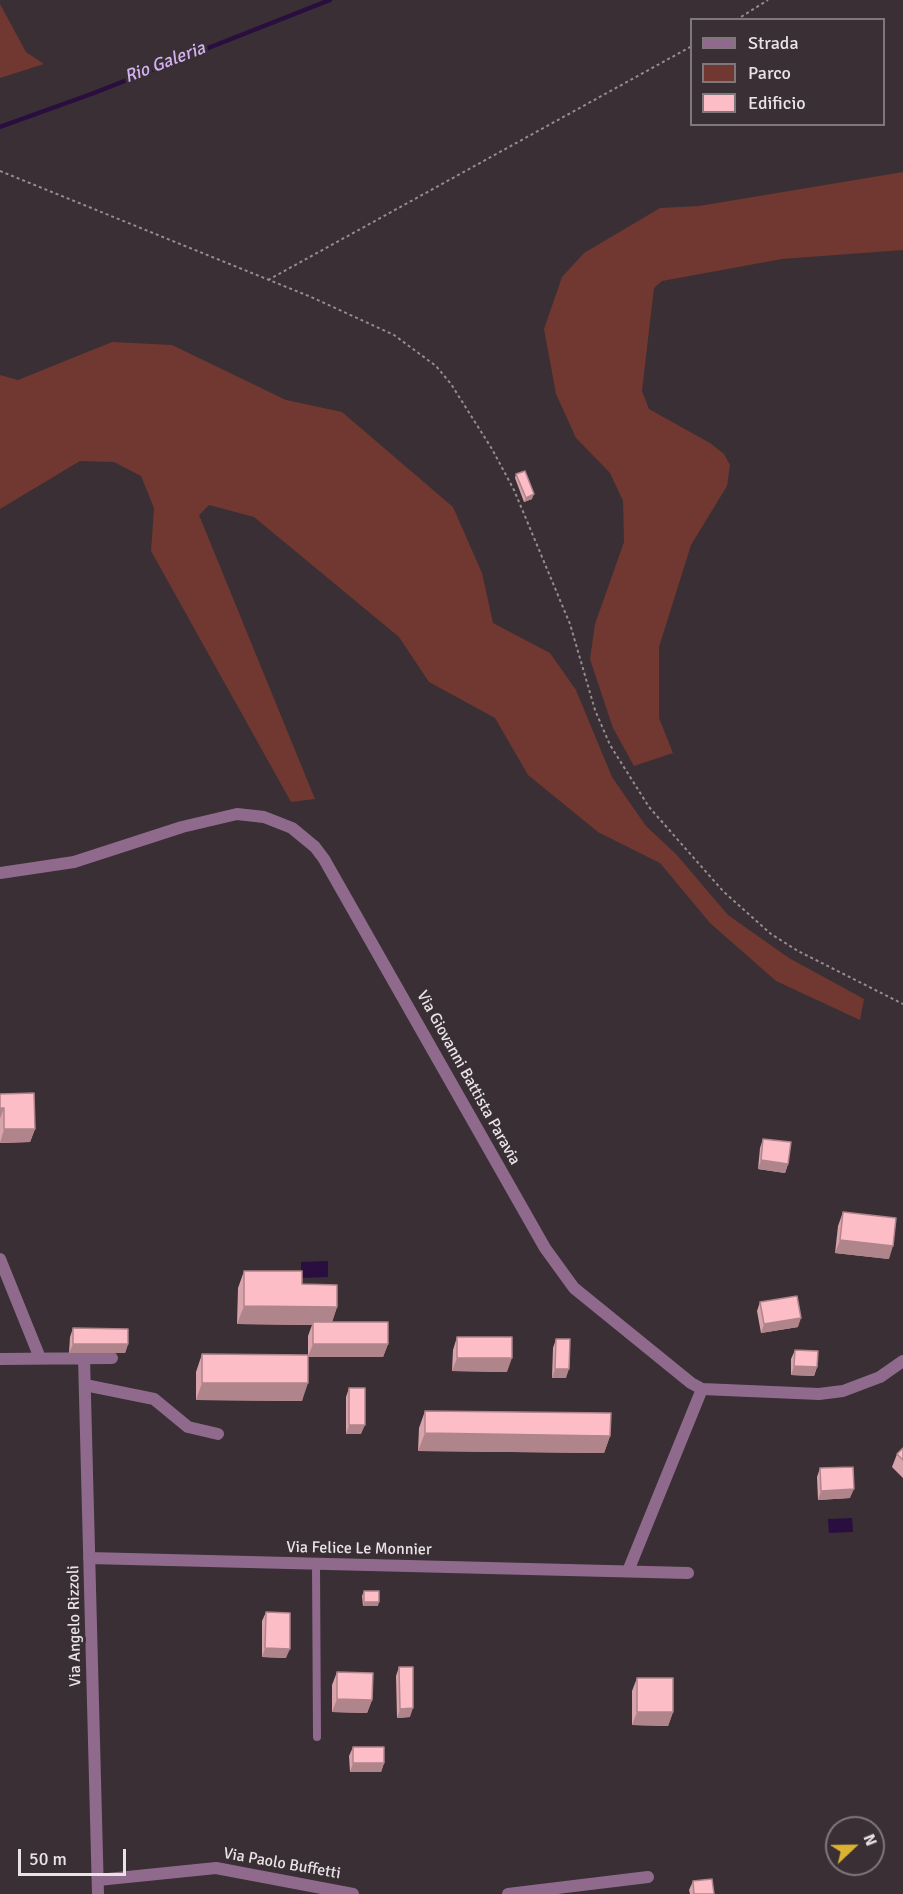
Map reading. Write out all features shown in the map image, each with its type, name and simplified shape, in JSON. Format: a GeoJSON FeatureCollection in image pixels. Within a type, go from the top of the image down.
{"type":"FeatureCollection","features":[{"type":"Feature","properties":{"kind":"street","name":"Via Giovanni Battista Paravia"},"geometry":{"type":"LineString","coordinates":[[0,873],[74,862],[182,827],[237,814],[278,821],[303,836],[324,859],[355,911],[559,1271],[574,1288],[624,1330],[702,1389]]}},
{"type":"Feature","properties":{"kind":"street"},"geometry":{"type":"LineString","coordinates":[[0,1259],[40,1358]]}},
{"type":"Feature","properties":{"kind":"street","name":"Via Angelo Rizzoli"},"geometry":{"type":"LineString","coordinates":[[84,1358],[98,1894]]}},
{"type":"Feature","properties":{"kind":"street"},"geometry":{"type":"LineString","coordinates":[[0,1359],[112,1358]]}},
{"type":"Feature","properties":{"kind":"street"},"geometry":{"type":"LineString","coordinates":[[628,1571],[702,1389],[819,1394],[843,1391],[880,1377],[903,1361]]}},
{"type":"Feature","properties":{"kind":"street"},"geometry":{"type":"LineString","coordinates":[[85,1385],[154,1399],[188,1427],[218,1434]]}},
{"type":"Feature","properties":{"kind":"street","name":"Via Felice Le Monnier"},"geometry":{"type":"LineString","coordinates":[[89,1558],[688,1572]]}},
{"type":"Feature","properties":{"kind":"street","name":"Via Paolo Buffetti"},"geometry":{"type":"LineString","coordinates":[[98,1880],[216,1868],[353,1894]]}},
{"type":"Feature","properties":{"kind":"street"},"geometry":{"type":"LineString","coordinates":[[508,1894],[648,1877]]}},
{"type":"Feature","properties":{"kind":"lane"},"geometry":{"type":"LineString","coordinates":[[316,1564],[317,1737]]}},
{"type":"Feature","properties":{"kind":"path"},"geometry":{"type":"LineString","coordinates":[[739,18],[768,0]]}},
{"type":"Feature","properties":{"kind":"path"},"geometry":{"type":"LineString","coordinates":[[268,280],[690,47]]}},
{"type":"Feature","properties":{"kind":"path"},"geometry":{"type":"LineString","coordinates":[[0,171],[268,280],[394,335],[424,355],[445,375],[492,449],[514,490],[570,624],[595,710],[610,746],[649,807],[723,891],[771,934],[798,951],[903,1004]]}},
{"type":"Feature","properties":{"kind":"green space"},"geometry":{"type":"Polygon","coordinates":[[[0,4],[26,52],[44,64],[0,78],[0,4]]]}},
{"type":"Feature","properties":{"kind":"green space"},"geometry":{"type":"Polygon","coordinates":[[[903,172],[903,250],[782,259],[662,281],[654,288],[642,391],[649,409],[710,443],[724,454],[730,465],[727,486],[691,545],[659,647],[659,718],[673,753],[634,766],[613,728],[590,659],[595,624],[624,542],[623,501],[610,473],[576,438],[556,394],[544,329],[562,277],[584,253],[660,208],[699,206],[903,172]]]}},
{"type":"Feature","properties":{"kind":"green space"},"geometry":{"type":"Polygon","coordinates":[[[112,342],[172,345],[286,400],[342,412],[453,507],[482,573],[493,623],[550,653],[576,690],[612,777],[646,826],[676,854],[728,915],[789,958],[864,999],[860,1020],[776,981],[710,923],[660,863],[598,832],[528,775],[495,718],[429,682],[399,637],[254,517],[209,505],[199,515],[315,799],[291,802],[151,551],[154,508],[141,476],[114,462],[80,461],[0,509],[0,375],[18,380],[112,342]]]}},
{"type":"Feature","properties":{"kind":"shaded area"},"geometry":{"type":"Polygon","coordinates":[[[328,1261],[328,1277],[301,1278],[301,1262],[328,1261]]]}},
{"type":"Feature","properties":{"kind":"shaded area"},"geometry":{"type":"Polygon","coordinates":[[[852,1518],[853,1532],[829,1533],[828,1519],[852,1518]]]}},
{"type":"Feature","properties":{"kind":"building"},"geometry":{"type":"Polygon","coordinates":[[[525,471],[534,494],[526,498],[516,474],[525,471]]]}},
{"type":"Feature","properties":{"kind":"building"},"geometry":{"type":"Polygon","coordinates":[[[34,1093],[35,1129],[4,1129],[4,1108],[0,1108],[0,1094],[34,1093]]]}},
{"type":"Feature","properties":{"kind":"building"},"geometry":{"type":"Polygon","coordinates":[[[763,1139],[791,1142],[788,1164],[761,1160],[763,1139]]]}},
{"type":"Feature","properties":{"kind":"building"},"geometry":{"type":"Polygon","coordinates":[[[843,1212],[896,1218],[893,1246],[840,1240],[843,1212]]]}},
{"type":"Feature","properties":{"kind":"building"},"geometry":{"type":"Polygon","coordinates":[[[244,1271],[302,1271],[302,1284],[337,1285],[337,1307],[244,1306],[244,1271]]]}},
{"type":"Feature","properties":{"kind":"building"},"geometry":{"type":"Polygon","coordinates":[[[797,1296],[801,1318],[764,1324],[760,1302],[797,1296]]]}},
{"type":"Feature","properties":{"kind":"building"},"geometry":{"type":"Polygon","coordinates":[[[313,1322],[388,1322],[388,1344],[313,1344],[313,1322]]]}},
{"type":"Feature","properties":{"kind":"building"},"geometry":{"type":"Polygon","coordinates":[[[73,1328],[128,1329],[128,1344],[73,1344],[73,1328]]]}},
{"type":"Feature","properties":{"kind":"building"},"geometry":{"type":"Polygon","coordinates":[[[457,1337],[512,1337],[512,1358],[457,1358],[457,1337]]]}},
{"type":"Feature","properties":{"kind":"building"},"geometry":{"type":"Polygon","coordinates":[[[556,1339],[570,1339],[569,1369],[555,1369],[556,1339]]]}},
{"type":"Feature","properties":{"kind":"building"},"geometry":{"type":"Polygon","coordinates":[[[795,1350],[818,1351],[817,1367],[794,1366],[795,1350]]]}},
{"type":"Feature","properties":{"kind":"building"},"geometry":{"type":"Polygon","coordinates":[[[202,1354],[308,1355],[308,1383],[202,1383],[202,1354]]]}},
{"type":"Feature","properties":{"kind":"building"},"geometry":{"type":"Polygon","coordinates":[[[349,1388],[365,1388],[365,1425],[349,1425],[349,1388]]]}},
{"type":"Feature","properties":{"kind":"building"},"geometry":{"type":"Polygon","coordinates":[[[425,1411],[611,1413],[610,1436],[425,1433],[425,1411]]]}},
{"type":"Feature","properties":{"kind":"building"},"geometry":{"type":"Polygon","coordinates":[[[903,1448],[903,1460],[897,1454],[903,1448]]]}},
{"type":"Feature","properties":{"kind":"building"},"geometry":{"type":"Polygon","coordinates":[[[853,1467],[854,1489],[821,1491],[820,1468],[853,1467]]]}},
{"type":"Feature","properties":{"kind":"building"},"geometry":{"type":"Polygon","coordinates":[[[364,1591],[379,1591],[379,1602],[364,1602],[364,1591]]]}},
{"type":"Feature","properties":{"kind":"building"},"geometry":{"type":"Polygon","coordinates":[[[266,1612],[290,1613],[290,1649],[265,1648],[266,1612]]]}},
{"type":"Feature","properties":{"kind":"building"},"geometry":{"type":"Polygon","coordinates":[[[399,1667],[413,1667],[413,1708],[400,1709],[399,1667]]]}},
{"type":"Feature","properties":{"kind":"building"},"geometry":{"type":"Polygon","coordinates":[[[337,1672],[373,1673],[372,1700],[337,1699],[337,1672]]]}},
{"type":"Feature","properties":{"kind":"building"},"geometry":{"type":"Polygon","coordinates":[[[637,1678],[673,1678],[673,1712],[637,1712],[637,1678]]]}},
{"type":"Feature","properties":{"kind":"building"},"geometry":{"type":"Polygon","coordinates":[[[353,1747],[384,1747],[384,1763],[353,1763],[353,1747]]]}},
{"type":"Feature","properties":{"kind":"building"},"geometry":{"type":"Polygon","coordinates":[[[712,1879],[714,1894],[694,1894],[693,1881],[712,1879]]]}},
{"type":"Feature","properties":{"kind":"waterway","name":"Rio Galeria"},"geometry":{"type":"LineString","coordinates":[[0,127],[94,93],[330,0]]}}]}
